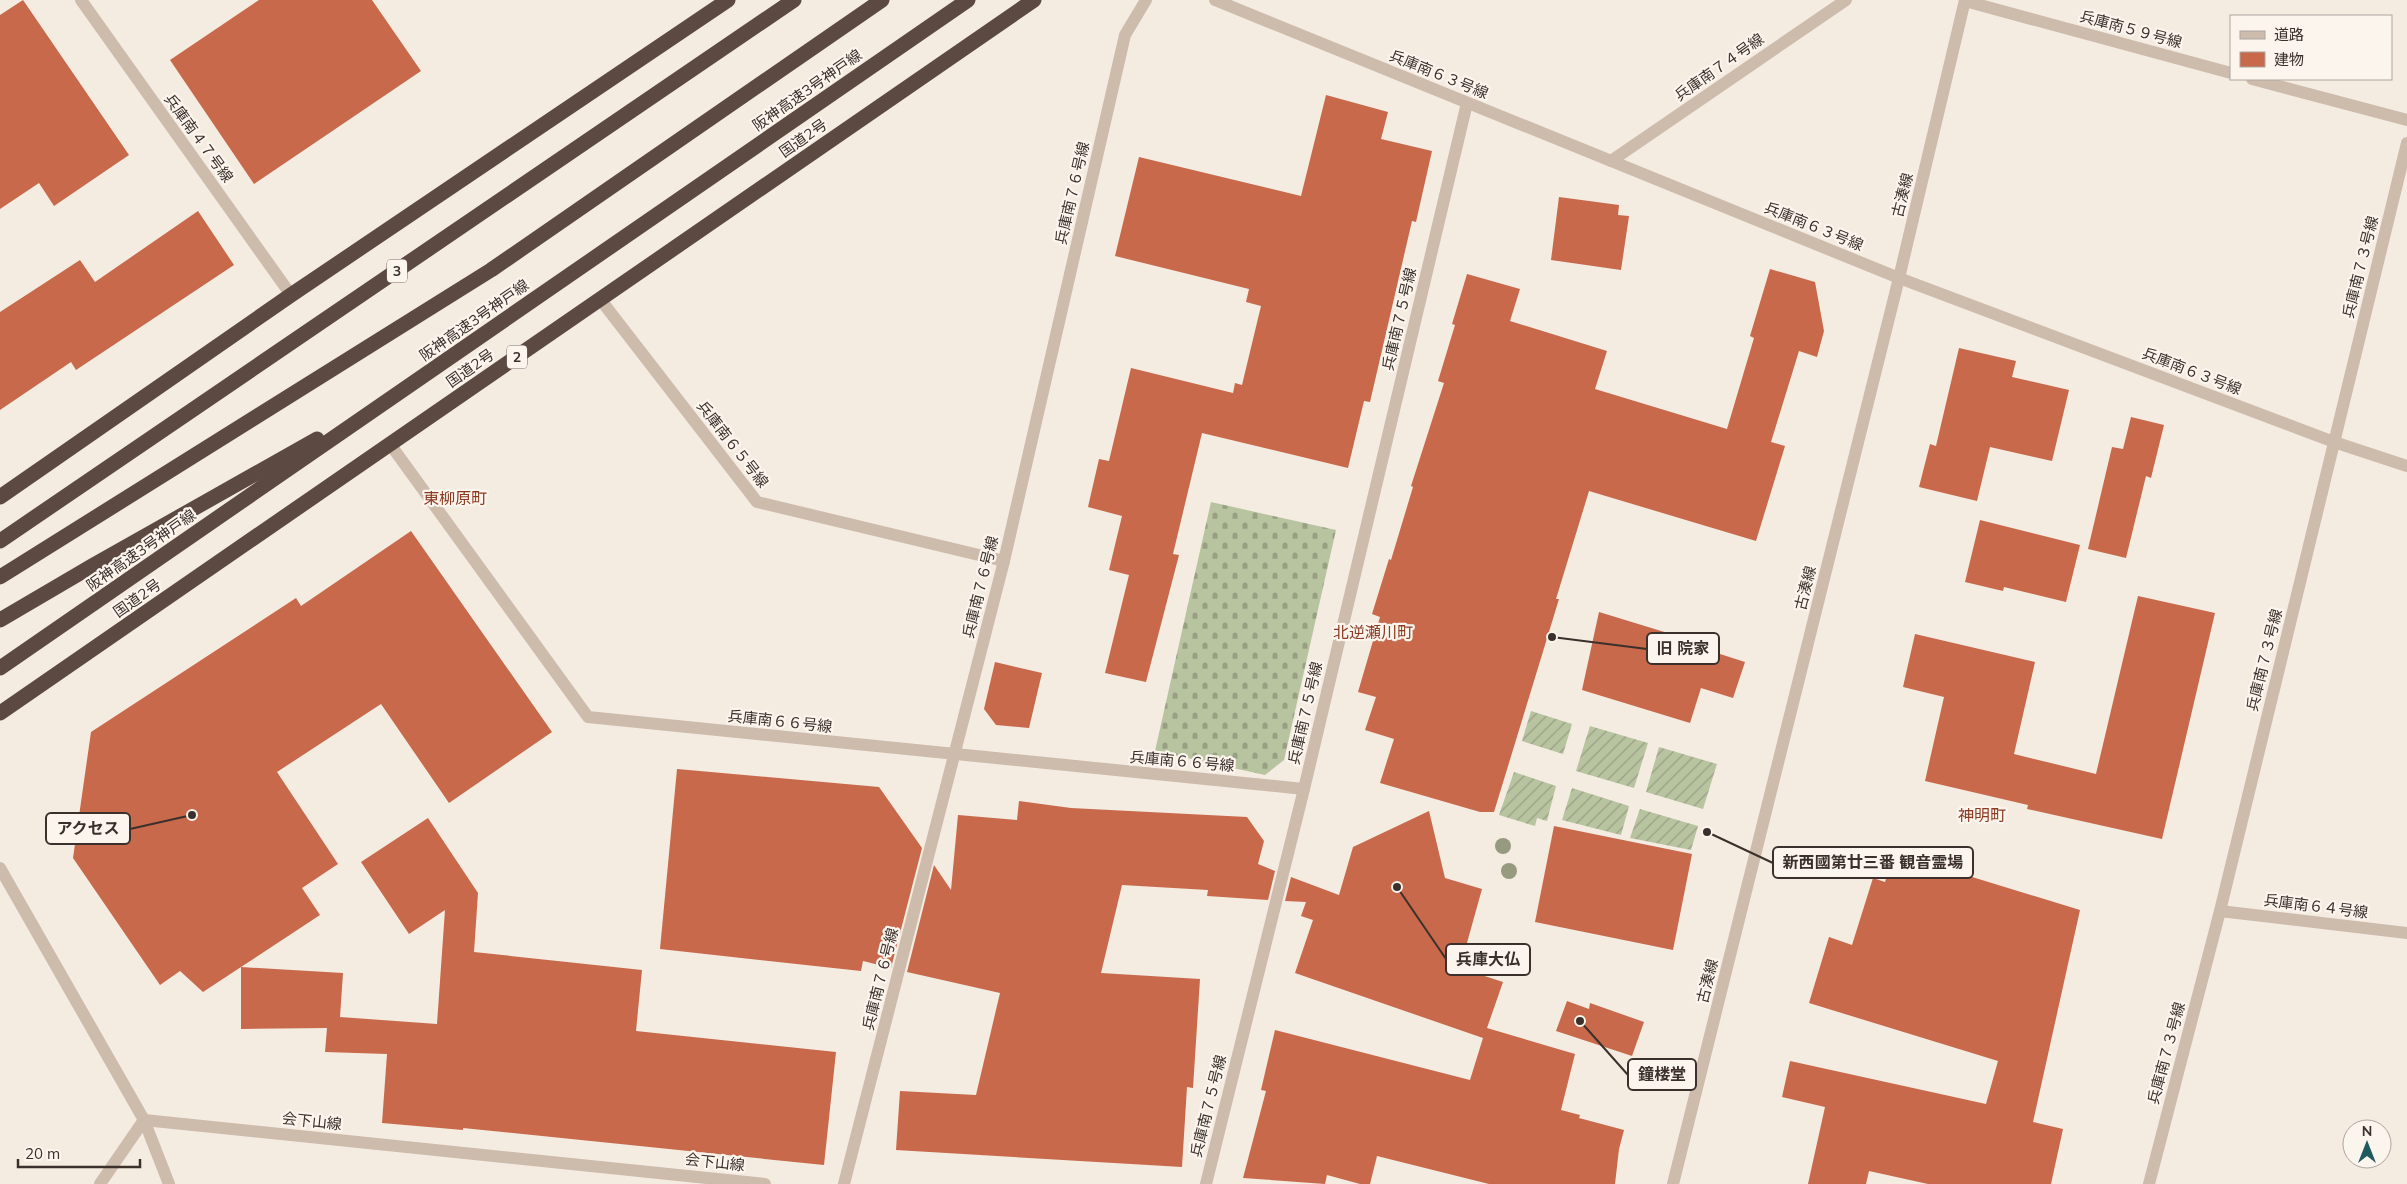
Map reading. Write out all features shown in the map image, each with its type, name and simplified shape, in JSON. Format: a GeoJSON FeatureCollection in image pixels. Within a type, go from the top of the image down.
{"type":"FeatureCollection","features":[{"type":"Feature","properties":{"kind":"highway"},"geometry":{"type":"LineString","coordinates":[[0,497],[291,295],[728,0]]}},
{"type":"Feature","properties":{"kind":"highway","name":"3"},"geometry":{"type":"LineString","coordinates":[[0,541],[794,0]]}},
{"type":"Feature","properties":{"kind":"highway"},"geometry":{"type":"LineString","coordinates":[[0,577],[491,270],[882,0]]}},
{"type":"Feature","properties":{"kind":"highway","name":"阪神高速3号神戸線"},"geometry":{"type":"LineString","coordinates":[[0,668],[968,0]]}},
{"type":"Feature","properties":{"kind":"highway","name":"国道2号"},"geometry":{"type":"LineString","coordinates":[[0,713],[1034,0]]}},
{"type":"Feature","properties":{"kind":"highway"},"geometry":{"type":"LineString","coordinates":[[0,620],[404,390]]}},
{"type":"Feature","properties":{"kind":"street","name":"兵庫南４７号線"},"geometry":{"type":"LineString","coordinates":[[81,0],[291,295]]}},
{"type":"Feature","properties":{"kind":"street","name":"兵庫南７６号線"},"geometry":{"type":"LineString","coordinates":[[844,1184],[1004,561],[1125,35],[1146,0]]}},
{"type":"Feature","properties":{"kind":"street","name":"兵庫南６３号線"},"geometry":{"type":"LineString","coordinates":[[1215,0],[1899,278],[2334,442],[2407,466]]}},
{"type":"Feature","properties":{"kind":"street","name":"兵庫南７４号線"},"geometry":{"type":"LineString","coordinates":[[1611,161],[1846,0]]}},
{"type":"Feature","properties":{"kind":"street","name":"兵庫南５９号線"},"geometry":{"type":"LineString","coordinates":[[1965,1],[2230,73]]}},
{"type":"Feature","properties":{"kind":"street","name":"古湊線"},"geometry":{"type":"LineString","coordinates":[[1673,1184],[1899,278],[1965,1]]}},
{"type":"Feature","properties":{"kind":"street"},"geometry":{"type":"LineString","coordinates":[[2256,80],[2407,120]]}},
{"type":"Feature","properties":{"kind":"street","name":"兵庫南７５号線"},"geometry":{"type":"LineString","coordinates":[[1206,1184],[1304,789],[1467,103]]}},
{"type":"Feature","properties":{"kind":"street","name":"兵庫南７３号線"},"geometry":{"type":"LineString","coordinates":[[2149,1184],[2220,911],[2407,143]]}},
{"type":"Feature","properties":{"kind":"street","name":"兵庫南６５号線"},"geometry":{"type":"LineString","coordinates":[[600,300],[758,502],[1004,561]]}},
{"type":"Feature","properties":{"kind":"street","name":"兵庫南６６号線"},"geometry":{"type":"LineString","coordinates":[[390,444],[588,718],[953,756],[1304,789]]}},
{"type":"Feature","properties":{"kind":"street"},"geometry":{"type":"LineString","coordinates":[[0,868],[144,1120],[169,1184]]}},
{"type":"Feature","properties":{"kind":"street","name":"兵庫南６４号線"},"geometry":{"type":"LineString","coordinates":[[2220,911],[2407,932]]}},
{"type":"Feature","properties":{"kind":"street"},"geometry":{"type":"LineString","coordinates":[[100,1184],[144,1120]]}},
{"type":"Feature","properties":{"kind":"street","name":"会下山線"},"geometry":{"type":"LineString","coordinates":[[144,1120],[766,1184]]}},
{"type":"Feature","properties":{"kind":"green space"},"geometry":{"type":"Polygon","coordinates":[[[1211,502],[1336,530],[1284,760],[1265,775],[1155,751],[1211,502]]]}},
{"type":"Feature","properties":{"kind":"green space"},"geometry":{"type":"Polygon","coordinates":[[[1531,711],[1572,724],[1563,754],[1522,741],[1531,711]]]}},
{"type":"Feature","properties":{"kind":"green space"},"geometry":{"type":"Polygon","coordinates":[[[1590,726],[1648,743],[1634,788],[1576,771],[1590,726]]]}},
{"type":"Feature","properties":{"kind":"green space"},"geometry":{"type":"Polygon","coordinates":[[[1659,747],[1717,764],[1703,809],[1646,792],[1659,747]]]}},
{"type":"Feature","properties":{"kind":"green space"},"geometry":{"type":"Polygon","coordinates":[[[1514,772],[1556,786],[1547,821],[1537,818],[1535,826],[1499,815],[1514,772]]]}},
{"type":"Feature","properties":{"kind":"green space"},"geometry":{"type":"Polygon","coordinates":[[[1572,788],[1629,806],[1621,835],[1562,820],[1572,788]]]}},
{"type":"Feature","properties":{"kind":"green space"},"geometry":{"type":"Polygon","coordinates":[[[1640,809],[1698,826],[1691,850],[1630,838],[1640,809]]]}},
{"type":"Feature","properties":{"kind":"building"},"geometry":{"type":"Polygon","coordinates":[[[23,0],[129,155],[54,206],[39,183],[0,209],[0,15],[23,0]]]}},
{"type":"Feature","properties":{"kind":"building"},"geometry":{"type":"Polygon","coordinates":[[[259,0],[372,0],[421,71],[254,184],[170,60],[259,0]]]}},
{"type":"Feature","properties":{"kind":"building"},"geometry":{"type":"Polygon","coordinates":[[[1326,95],[1388,112],[1381,139],[1432,151],[1416,222],[1412,221],[1370,402],[1364,401],[1348,468],[1202,433],[1173,554],[1179,555],[1146,682],[1105,673],[1129,575],[1109,570],[1122,516],[1088,507],[1099,459],[1109,461],[1131,368],[1233,393],[1235,383],[1242,385],[1261,306],[1246,302],[1249,289],[1115,256],[1139,157],[1301,196],[1326,95]]]}},
{"type":"Feature","properties":{"kind":"building"},"geometry":{"type":"Polygon","coordinates":[[[1559,197],[1619,205],[1618,215],[1629,216],[1621,270],[1551,260],[1559,197]]]}},
{"type":"Feature","properties":{"kind":"building"},"geometry":{"type":"Polygon","coordinates":[[[198,211],[234,265],[76,370],[71,362],[0,410],[0,312],[80,260],[95,282],[198,211]]]}},
{"type":"Feature","properties":{"kind":"building"},"geometry":{"type":"Polygon","coordinates":[[[1770,269],[1815,282],[1824,331],[1817,357],[1799,351],[1771,442],[1785,446],[1756,541],[1589,491],[1556,599],[1559,599],[1494,812],[1480,812],[1380,783],[1394,739],[1365,730],[1376,697],[1358,692],[1380,617],[1372,614],[1389,559],[1391,560],[1413,487],[1411,486],[1444,383],[1438,381],[1455,325],[1452,324],[1467,274],[1520,289],[1510,321],[1607,351],[1595,389],[1727,429],[1754,338],[1750,336],[1770,269]]]}},
{"type":"Feature","properties":{"kind":"building"},"geometry":{"type":"Polygon","coordinates":[[[1959,348],[2016,361],[2012,377],[2069,390],[2052,461],[1990,447],[1977,501],[1919,487],[1930,444],[1936,446],[1959,348]]]}},
{"type":"Feature","properties":{"kind":"building"},"geometry":{"type":"Polygon","coordinates":[[[2131,417],[2164,425],[2151,478],[2146,476],[2126,558],[2088,549],[2112,447],[2123,449],[2131,417]]]}},
{"type":"Feature","properties":{"kind":"building"},"geometry":{"type":"Polygon","coordinates":[[[1980,520],[2080,545],[2066,602],[2004,587],[2003,591],[1965,582],[1980,520]]]}},
{"type":"Feature","properties":{"kind":"building"},"geometry":{"type":"Polygon","coordinates":[[[411,531],[552,732],[449,803],[381,704],[277,772],[338,864],[302,888],[320,915],[203,992],[180,971],[160,985],[73,858],[91,732],[296,598],[301,606],[411,531]]]}},
{"type":"Feature","properties":{"kind":"building"},"geometry":{"type":"Polygon","coordinates":[[[2138,596],[2215,613],[2162,839],[2027,809],[2028,805],[1925,781],[1944,697],[1903,687],[1915,634],[2035,662],[2014,754],[2096,774],[2138,596]]]}},
{"type":"Feature","properties":{"kind":"building"},"geometry":{"type":"Polygon","coordinates":[[[1599,612],[1671,634],[1670,638],[1745,662],[1733,698],[1701,688],[1690,723],[1582,690],[1599,612]]]}},
{"type":"Feature","properties":{"kind":"building"},"geometry":{"type":"Polygon","coordinates":[[[995,662],[1042,673],[1029,728],[996,725],[984,709],[995,662]]]}},
{"type":"Feature","properties":{"kind":"building"},"geometry":{"type":"Polygon","coordinates":[[[677,769],[879,787],[922,848],[891,968],[863,961],[861,971],[660,949],[677,769]]]}},
{"type":"Feature","properties":{"kind":"building"},"geometry":{"type":"Polygon","coordinates":[[[1019,801],[1071,808],[1247,817],[1264,841],[1258,864],[1275,871],[1268,900],[1207,896],[1208,890],[1122,885],[1101,973],[1200,979],[1193,1088],[1187,1087],[1182,1167],[896,1150],[900,1091],[976,1095],[1000,993],[907,972],[934,865],[951,890],[958,815],[1017,820],[1019,801]]]}},
{"type":"Feature","properties":{"kind":"building"},"geometry":{"type":"Polygon","coordinates":[[[1429,811],[1445,878],[1482,889],[1460,968],[1503,982],[1487,1028],[1575,1054],[1561,1110],[1580,1115],[1579,1118],[1624,1130],[1619,1149],[1615,1184],[1489,1184],[1377,1156],[1370,1184],[1360,1184],[1327,1175],[1325,1184],[1243,1178],[1266,1091],[1261,1090],[1275,1030],[1470,1080],[1483,1038],[1295,973],[1313,920],[1301,916],[1306,902],[1285,901],[1291,877],[1339,895],[1353,847],[1429,811]]]}},
{"type":"Feature","properties":{"kind":"building"},"geometry":{"type":"Polygon","coordinates":[[[428,818],[478,893],[474,952],[642,970],[636,1031],[836,1052],[824,1165],[463,1128],[463,1130],[382,1123],[387,1054],[325,1052],[327,1028],[241,1029],[241,967],[343,973],[340,1017],[437,1024],[445,910],[409,934],[361,862],[428,818]]]}},
{"type":"Feature","properties":{"kind":"building"},"geometry":{"type":"Polygon","coordinates":[[[1554,826],[1692,854],[1673,950],[1535,922],[1554,826]]]}},
{"type":"Feature","properties":{"kind":"building"},"geometry":{"type":"Polygon","coordinates":[[[1894,853],[2080,910],[2033,1122],[2063,1129],[2051,1184],[1928,1184],[1869,1171],[1866,1184],[1808,1184],[1825,1107],[1782,1097],[1790,1061],[1986,1104],[1998,1061],[1809,1003],[1829,937],[1852,945],[1873,878],[1885,882],[1894,853]]]}},
{"type":"Feature","properties":{"kind":"building"},"geometry":{"type":"Polygon","coordinates":[[[1567,1001],[1589,1009],[1590,1003],[1644,1022],[1632,1056],[1556,1031],[1567,1001]]]}},
{"type":"Feature","properties":{"kind":"place","name":"旧 院家"},"geometry":{"type":"Point","coordinates":[1552,637]}},
{"type":"Feature","properties":{"kind":"place","name":"アクセス"},"geometry":{"type":"Point","coordinates":[192,815]}},
{"type":"Feature","properties":{"kind":"place","name":"新西國第廿三番 観音霊場"},"geometry":{"type":"Point","coordinates":[1707,832]}},
{"type":"Feature","properties":{"kind":"place","name":"兵庫大仏"},"geometry":{"type":"Point","coordinates":[1397,887]}},
{"type":"Feature","properties":{"kind":"place","name":"鐘楼堂"},"geometry":{"type":"Point","coordinates":[1580,1021]}},
{"type":"Feature","properties":{"kind":"district","name":"東柳原町"},"geometry":{"type":"Point","coordinates":[455,498]}},
{"type":"Feature","properties":{"kind":"district","name":"北逆瀬川町"},"geometry":{"type":"Point","coordinates":[1373,632]}},
{"type":"Feature","properties":{"kind":"district","name":"神明町"},"geometry":{"type":"Point","coordinates":[1982,815]}}]}
